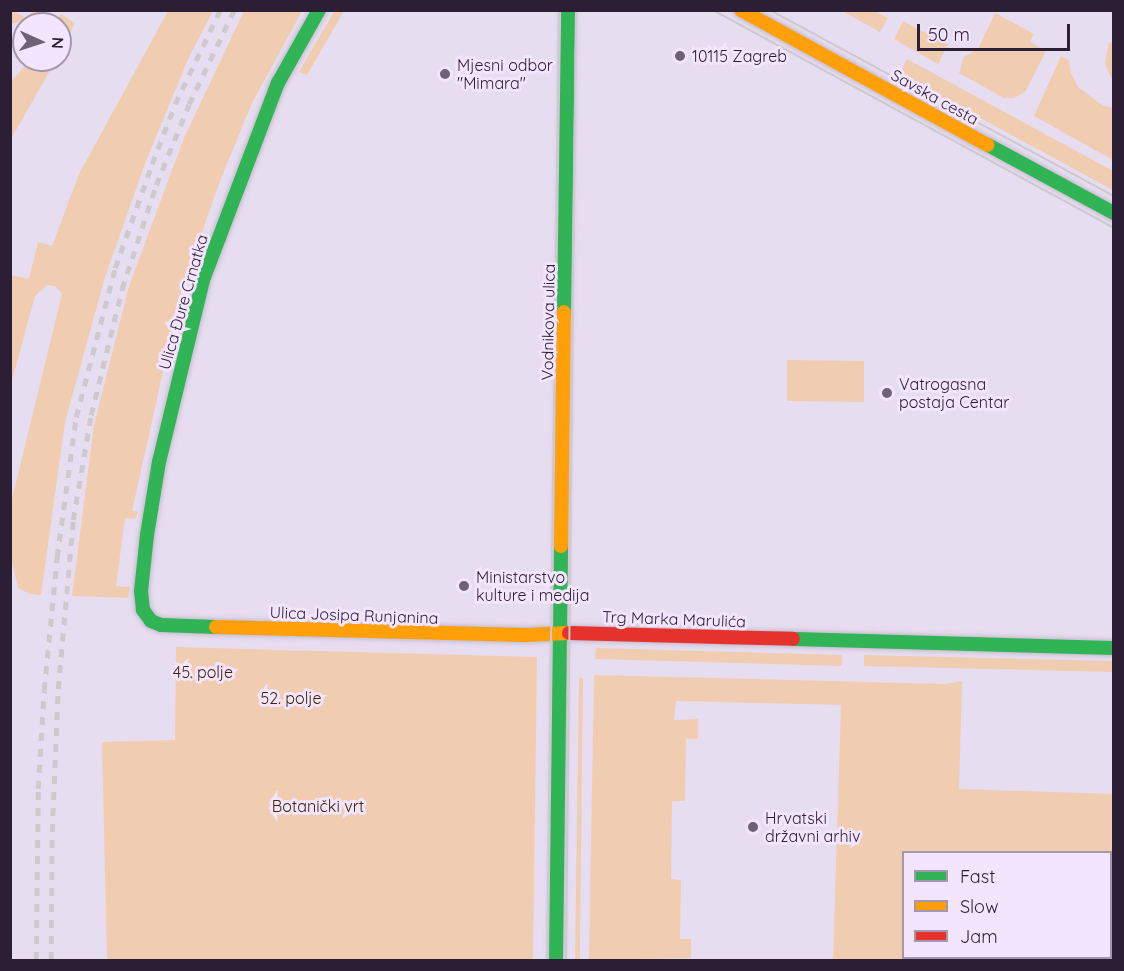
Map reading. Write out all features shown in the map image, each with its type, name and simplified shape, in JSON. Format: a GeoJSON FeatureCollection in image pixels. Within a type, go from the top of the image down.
{"type":"FeatureCollection","features":[{"type":"Feature","properties":{"kind":"street","name":"Ulica Đure Crnatka"},"geometry":{"type":"LineString","coordinates":[[148,618],[143,610],[141,591],[148,524],[159,462],[203,280],[240,177],[278,83],[319,10]]}},
{"type":"Feature","properties":{"kind":"street","name":"Vodnikova ulica"},"geometry":{"type":"LineString","coordinates":[[561,634],[568,10]]}},
{"type":"Feature","properties":{"kind":"street"},"geometry":{"type":"LineString","coordinates":[[568,45],[576,10]]}},
{"type":"Feature","properties":{"kind":"street","name":"Savska cesta"},"geometry":{"type":"LineString","coordinates":[[741,10],[1113,213]]}},
{"type":"Feature","properties":{"kind":"street","name":"Ulica Josipa Runjanina"},"geometry":{"type":"LineString","coordinates":[[148,618],[161,625],[178,626],[561,634]]}},
{"type":"Feature","properties":{"kind":"street"},"geometry":{"type":"LineString","coordinates":[[556,960],[561,634]]}},
{"type":"Feature","properties":{"kind":"street","name":"Trg Marka Marulića"},"geometry":{"type":"LineString","coordinates":[[561,634],[1113,648]]}},
{"type":"Feature","properties":{"kind":"green space"},"geometry":{"type":"Polygon","coordinates":[[[335,10],[344,11],[307,75],[299,72],[335,10]]]}},
{"type":"Feature","properties":{"kind":"green space"},"geometry":{"type":"Polygon","coordinates":[[[168,11],[213,11],[189,57],[146,161],[105,277],[65,422],[41,595],[30,594],[18,588],[11,558],[11,503],[62,294],[55,286],[47,285],[35,296],[11,384],[11,275],[29,279],[38,242],[52,246],[79,174],[168,11]]]}},
{"type":"Feature","properties":{"kind":"green space"},"geometry":{"type":"Polygon","coordinates":[[[244,11],[302,11],[252,103],[220,181],[180,295],[132,511],[138,512],[135,519],[125,518],[116,586],[130,587],[128,598],[72,596],[94,425],[129,286],[184,138],[244,11]]]}},
{"type":"Feature","properties":{"kind":"green space"},"geometry":{"type":"Polygon","coordinates":[[[842,11],[874,11],[888,18],[880,32],[842,11]]]}},
{"type":"Feature","properties":{"kind":"green space"},"geometry":{"type":"Polygon","coordinates":[[[995,13],[1034,34],[1030,42],[1046,51],[1025,92],[1014,98],[1004,98],[959,73],[964,57],[978,49],[995,13]]]}},
{"type":"Feature","properties":{"kind":"green space"},"geometry":{"type":"Polygon","coordinates":[[[903,21],[948,45],[938,64],[894,39],[903,21]]]}},
{"type":"Feature","properties":{"kind":"green space"},"geometry":{"type":"Polygon","coordinates":[[[1109,42],[1113,44],[1113,82],[1105,63],[1109,42]]]}},
{"type":"Feature","properties":{"kind":"green space"},"geometry":{"type":"Polygon","coordinates":[[[1061,56],[1069,60],[1071,73],[1078,87],[1102,105],[1113,108],[1113,160],[1034,116],[1061,56]]]}},
{"type":"Feature","properties":{"kind":"green space"},"geometry":{"type":"Polygon","coordinates":[[[907,59],[1113,171],[1113,190],[899,74],[907,59]]]}},
{"type":"Feature","properties":{"kind":"green space"},"geometry":{"type":"Polygon","coordinates":[[[20,72],[49,72],[11,139],[11,82],[20,72]]]}},
{"type":"Feature","properties":{"kind":"green space"},"geometry":{"type":"Polygon","coordinates":[[[787,360],[864,361],[864,402],[787,401],[787,360]]]}},
{"type":"Feature","properties":{"kind":"green space","name":"Botanički vrt"},"geometry":{"type":"Polygon","coordinates":[[[176,647],[537,657],[533,960],[107,960],[102,742],[175,740],[176,647]]]}},
{"type":"Feature","properties":{"kind":"green space"},"geometry":{"type":"Polygon","coordinates":[[[596,648],[842,655],[842,666],[595,659],[596,648]]]}},
{"type":"Feature","properties":{"kind":"green space"},"geometry":{"type":"Polygon","coordinates":[[[864,655],[1113,661],[1113,672],[864,666],[864,655]]]}},
{"type":"Feature","properties":{"kind":"green space"},"geometry":{"type":"Polygon","coordinates":[[[594,675],[945,684],[962,681],[959,789],[1113,794],[1113,896],[1112,851],[902,851],[902,959],[955,960],[833,960],[841,705],[676,701],[674,720],[698,719],[698,739],[686,739],[685,801],[672,801],[671,879],[681,880],[680,939],[691,939],[691,958],[589,960],[594,675]]]}},
{"type":"Feature","properties":{"kind":"green space"},"geometry":{"type":"Polygon","coordinates":[[[579,677],[583,679],[580,960],[575,960],[579,677]]]}},
{"type":"Feature","properties":{"kind":"tram line"},"geometry":{"type":"LineString","coordinates":[[547,960],[559,10]]}},
{"type":"Feature","properties":{"kind":"tram line"},"geometry":{"type":"LineString","coordinates":[[566,960],[576,10]]}},
{"type":"Feature","properties":{"kind":"tram line"},"geometry":{"type":"LineString","coordinates":[[713,10],[1114,228]]}},
{"type":"Feature","properties":{"kind":"tram line"},"geometry":{"type":"LineString","coordinates":[[770,10],[1114,196]]}},
{"type":"Feature","properties":{"kind":"railway"},"geometry":{"type":"LineString","coordinates":[[36,960],[38,789],[44,690],[57,557],[76,417],[115,268],[175,104],[220,10]]}},
{"type":"Feature","properties":{"kind":"railway"},"geometry":{"type":"LineString","coordinates":[[51,960],[52,832],[58,689],[73,520],[91,415],[122,289],[156,185],[189,104],[234,10]]}},
{"type":"Feature","properties":{"kind":"traffic: fast"},"geometry":{"type":"LineString","coordinates":[[216,627],[161,625],[151,621],[143,610],[141,591],[147,535],[159,462],[203,280],[278,83],[319,10]]}},
{"type":"Feature","properties":{"kind":"traffic: fast"},"geometry":{"type":"LineString","coordinates":[[564,312],[568,10]]}},
{"type":"Feature","properties":{"kind":"traffic: fast"},"geometry":{"type":"LineString","coordinates":[[988,145],[1114,213]]}},
{"type":"Feature","properties":{"kind":"traffic: fast"},"geometry":{"type":"LineString","coordinates":[[556,960],[561,546]]}},
{"type":"Feature","properties":{"kind":"traffic: fast"},"geometry":{"type":"LineString","coordinates":[[793,639],[1114,648]]}},
{"type":"Feature","properties":{"kind":"traffic: slow"},"geometry":{"type":"LineString","coordinates":[[741,10],[988,145]]}},
{"type":"Feature","properties":{"kind":"traffic: slow"},"geometry":{"type":"LineString","coordinates":[[561,546],[564,312]]}},
{"type":"Feature","properties":{"kind":"traffic: slow"},"geometry":{"type":"LineString","coordinates":[[216,627],[525,635],[569,633]]}},
{"type":"Feature","properties":{"kind":"traffic: jam"},"geometry":{"type":"LineString","coordinates":[[569,633],[793,639]]}},
{"type":"Feature","properties":{"kind":"place","name":"10115 Zagreb"},"geometry":{"type":"Point","coordinates":[680,56]}},
{"type":"Feature","properties":{"kind":"place","name":"Mjesni odbor \"Mimara\""},"geometry":{"type":"Point","coordinates":[445,74]}},
{"type":"Feature","properties":{"kind":"place","name":"Vatrogasna postaja Centar"},"geometry":{"type":"Point","coordinates":[887,393]}},
{"type":"Feature","properties":{"kind":"place","name":"Ministarstvo kulture i medija"},"geometry":{"type":"Point","coordinates":[464,586]}},
{"type":"Feature","properties":{"kind":"place","name":"Hrvatski državni arhiv"},"geometry":{"type":"Point","coordinates":[753,827]}},
{"type":"Feature","properties":{"kind":"park label","name":"45. polje"},"geometry":{"type":"Point","coordinates":[203,672]}},
{"type":"Feature","properties":{"kind":"park label","name":"52. polje"},"geometry":{"type":"Point","coordinates":[291,698]}}]}
